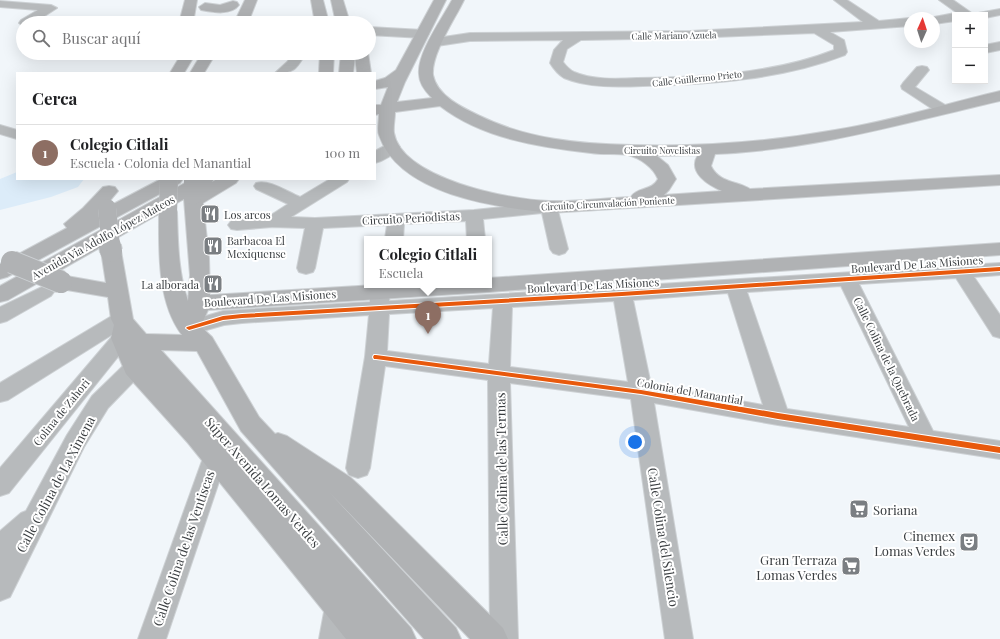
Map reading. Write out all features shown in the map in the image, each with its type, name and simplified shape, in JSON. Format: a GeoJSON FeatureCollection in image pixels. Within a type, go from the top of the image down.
{"type":"FeatureCollection","features":[{"type":"Feature","properties":{"kind":"main road"},"geometry":{"type":"LineString","coordinates":[[244,16],[251,0]]}},
{"type":"Feature","properties":{"kind":"main road"},"geometry":{"type":"LineString","coordinates":[[318,0],[319,16]]}},
{"type":"Feature","properties":{"kind":"main road"},"geometry":{"type":"LineString","coordinates":[[338,0],[343,16]]}},
{"type":"Feature","properties":{"kind":"main road","name":"Circuito Circunvalación Poniente"},"geometry":{"type":"LineString","coordinates":[[440,0],[403,71],[381,109],[392,147],[405,164],[427,177],[454,188],[505,202],[549,207],[1000,180]]}},
{"type":"Feature","properties":{"kind":"main road"},"geometry":{"type":"LineString","coordinates":[[376,85],[390,82],[403,71],[426,69],[458,0]]}},
{"type":"Feature","properties":{"kind":"main road"},"geometry":{"type":"LineString","coordinates":[[191,16],[200,5],[221,10],[234,3]]}},
{"type":"Feature","properties":{"kind":"main road"},"geometry":{"type":"LineString","coordinates":[[229,16],[234,3]]}},
{"type":"Feature","properties":{"kind":"main road"},"geometry":{"type":"LineString","coordinates":[[179,72],[185,60]]}},
{"type":"Feature","properties":{"kind":"main road"},"geometry":{"type":"LineString","coordinates":[[198,72],[205,60]]}},
{"type":"Feature","properties":{"kind":"main road"},"geometry":{"type":"LineString","coordinates":[[214,72],[220,60]]}},
{"type":"Feature","properties":{"kind":"main road"},"geometry":{"type":"LineString","coordinates":[[326,72],[327,60]]}},
{"type":"Feature","properties":{"kind":"main road"},"geometry":{"type":"LineString","coordinates":[[346,72],[347,60]]}},
{"type":"Feature","properties":{"kind":"main road"},"geometry":{"type":"LineString","coordinates":[[363,60],[364,72]]}},
{"type":"Feature","properties":{"kind":"main road","name":"Circuito Novelistas"},"geometry":{"type":"LineString","coordinates":[[426,69],[430,85],[435,94],[466,117],[492,129],[552,145],[627,150],[709,150],[814,138],[879,127],[942,109],[1000,96]]}},
{"type":"Feature","properties":{"kind":"main road"},"geometry":{"type":"LineString","coordinates":[[381,109],[444,101]]}},
{"type":"Feature","properties":{"kind":"main road"},"geometry":{"type":"LineString","coordinates":[[621,202],[655,192],[665,184],[667,179],[663,170],[654,161],[627,150]]}},
{"type":"Feature","properties":{"kind":"main road"},"geometry":{"type":"LineString","coordinates":[[709,150],[704,155],[702,164],[707,175],[718,183],[733,190],[762,194]]}},
{"type":"Feature","properties":{"kind":"main road"},"geometry":{"type":"LineString","coordinates":[[169,180],[169,259],[172,284],[180,308],[250,424],[445,639]]}},
{"type":"Feature","properties":{"kind":"main road","name":"Avenida Via Adolfo López Mateos"},"geometry":{"type":"LineString","coordinates":[[4,263],[172,180]]}},
{"type":"Feature","properties":{"kind":"main road","name":"Avenida Via Adolfo López Mateos"},"geometry":{"type":"LineString","coordinates":[[0,295],[78,253],[204,180]]}},
{"type":"Feature","properties":{"kind":"main road"},"geometry":{"type":"LineString","coordinates":[[197,335],[198,236],[193,192],[227,180]]}},
{"type":"Feature","properties":{"kind":"main road"},"geometry":{"type":"LineString","coordinates":[[4,263],[76,223],[110,193]]}},
{"type":"Feature","properties":{"kind":"main road","name":"Súper Avenida Lomas Verdes"},"geometry":{"type":"LineString","coordinates":[[110,193],[111,251],[117,292],[127,331],[134,368],[197,436],[366,639]]}},
{"type":"Feature","properties":{"kind":"main road","name":"Boulevard De Las Misiones"},"geometry":{"type":"LineString","coordinates":[[492,285],[1000,249]]}},
{"type":"Feature","properties":{"kind":"main road"},"geometry":{"type":"LineString","coordinates":[[4,263],[61,282],[117,292]]}},
{"type":"Feature","properties":{"kind":"main road","name":"Boulevard De Las Misiones"},"geometry":{"type":"LineString","coordinates":[[198,303],[380,299],[463,288]]}},
{"type":"Feature","properties":{"kind":"main road"},"geometry":{"type":"LineString","coordinates":[[127,331],[197,335]]}},
{"type":"Feature","properties":{"kind":"main road","name":"Súper Avenida Lomas Verdes"},"geometry":{"type":"LineString","coordinates":[[127,331],[400,639]]}},
{"type":"Feature","properties":{"kind":"main road"},"geometry":{"type":"LineString","coordinates":[[250,424],[340,485],[492,639]]}},
{"type":"Feature","properties":{"kind":"street"},"geometry":{"type":"LineString","coordinates":[[38,7],[50,0]]}},
{"type":"Feature","properties":{"kind":"street"},"geometry":{"type":"LineString","coordinates":[[840,0],[866,20],[878,25]]}},
{"type":"Feature","properties":{"kind":"street"},"geometry":{"type":"LineString","coordinates":[[945,0],[963,12]]}},
{"type":"Feature","properties":{"kind":"street"},"geometry":{"type":"LineString","coordinates":[[0,4],[50,8],[37,16]]}},
{"type":"Feature","properties":{"kind":"street"},"geometry":{"type":"LineString","coordinates":[[988,14],[1000,12]]}},
{"type":"Feature","properties":{"kind":"street"},"geometry":{"type":"LineString","coordinates":[[940,19],[952,18]]}},
{"type":"Feature","properties":{"kind":"street","name":"Calle Mariano Azuela"},"geometry":{"type":"LineString","coordinates":[[438,42],[470,37],[675,36],[818,30],[904,23]]}},
{"type":"Feature","properties":{"kind":"street","name":"Calle Guillermo Prieto"},"geometry":{"type":"LineString","coordinates":[[577,37],[561,46],[557,54],[556,62],[570,75],[585,80],[650,83],[770,70],[816,62],[841,52],[840,43],[818,30]]}},
{"type":"Feature","properties":{"kind":"street"},"geometry":{"type":"LineString","coordinates":[[376,31],[423,34]]}},
{"type":"Feature","properties":{"kind":"street"},"geometry":{"type":"LineString","coordinates":[[988,48],[1000,46]]}},
{"type":"Feature","properties":{"kind":"street"},"geometry":{"type":"LineString","coordinates":[[283,72],[295,60]]}},
{"type":"Feature","properties":{"kind":"street"},"geometry":{"type":"LineString","coordinates":[[922,70],[908,86],[909,89],[942,109]]}},
{"type":"Feature","properties":{"kind":"street"},"geometry":{"type":"LineString","coordinates":[[0,129],[16,135]]}},
{"type":"Feature","properties":{"kind":"street"},"geometry":{"type":"LineString","coordinates":[[376,157],[392,147]]}},
{"type":"Feature","properties":{"kind":"street","name":"Circuito Periodistas"},"geometry":{"type":"LineString","coordinates":[[272,222],[339,180]]}},
{"type":"Feature","properties":{"kind":"street"},"geometry":{"type":"LineString","coordinates":[[262,186],[301,204]]}},
{"type":"Feature","properties":{"kind":"street"},"geometry":{"type":"LineString","coordinates":[[549,207],[559,249]]}},
{"type":"Feature","properties":{"kind":"street","name":"Circuito Periodistas"},"geometry":{"type":"LineString","coordinates":[[237,225],[272,222],[315,223],[474,215],[549,207]]}},
{"type":"Feature","properties":{"kind":"street"},"geometry":{"type":"LineString","coordinates":[[474,215],[476,236]]}},
{"type":"Feature","properties":{"kind":"street"},"geometry":{"type":"LineString","coordinates":[[394,236],[396,219]]}},
{"type":"Feature","properties":{"kind":"street"},"geometry":{"type":"LineString","coordinates":[[306,268],[315,223]]}},
{"type":"Feature","properties":{"kind":"street"},"geometry":{"type":"LineString","coordinates":[[948,252],[1000,331]]}},
{"type":"Feature","properties":{"kind":"street","name":"Boulevard De Las Misiones"},"geometry":{"type":"LineString","coordinates":[[197,335],[223,318],[380,299],[503,300],[622,294],[1000,269]]}},
{"type":"Feature","properties":{"kind":"street","name":"Calle Colina de la Quebrada"},"geometry":{"type":"LineString","coordinates":[[847,279],[926,439]]}},
{"type":"Feature","properties":{"kind":"street"},"geometry":{"type":"LineString","coordinates":[[735,286],[778,416]]}},
{"type":"Feature","properties":{"kind":"street","name":"Avenida Via Adolfo López Mateos"},"geometry":{"type":"LineString","coordinates":[[0,316],[44,292]]}},
{"type":"Feature","properties":{"kind":"street","name":"Calle Colina del Silencio"},"geometry":{"type":"LineString","coordinates":[[622,294],[641,392],[679,639]]}},
{"type":"Feature","properties":{"kind":"street"},"geometry":{"type":"LineString","coordinates":[[358,468],[376,357],[380,299]]}},
{"type":"Feature","properties":{"kind":"street","name":"Calle Colina de las Termas"},"geometry":{"type":"LineString","coordinates":[[503,300],[499,374],[504,639]]}},
{"type":"Feature","properties":{"kind":"street"},"geometry":{"type":"LineString","coordinates":[[0,394],[127,331]]}},
{"type":"Feature","properties":{"kind":"street","name":"Colina de Zahori"},"geometry":{"type":"LineString","coordinates":[[0,486],[127,331]]}},
{"type":"Feature","properties":{"kind":"street","name":"Colonia del Manantial"},"geometry":{"type":"LineString","coordinates":[[376,357],[641,392],[778,416],[1000,450]]}},
{"type":"Feature","properties":{"kind":"street","name":"Calle Colina de La Ximena"},"geometry":{"type":"LineString","coordinates":[[0,588],[54,480],[89,418],[112,389],[134,368]]}},
{"type":"Feature","properties":{"kind":"street","name":"Calle Colina de las Ventiscas"},"geometry":{"type":"LineString","coordinates":[[152,639],[215,458]]}},
{"type":"Feature","properties":{"kind":"street"},"geometry":{"type":"LineString","coordinates":[[0,547],[38,514]]}},
{"type":"Feature","properties":{"kind":"street"},"geometry":{"type":"LineString","coordinates":[[333,639],[339,607]]}},
{"type":"Feature","properties":{"kind":"shaded area"},"geometry":{"type":"Polygon","coordinates":[[[16,172],[16,180],[83,180],[78,187],[51,197],[0,210],[0,179],[16,172]]]}},
{"type":"Feature","properties":{"kind":"cycle path"},"geometry":{"type":"LineString","coordinates":[[189,328],[223,318],[242,316],[622,294],[1000,269]]}},
{"type":"Feature","properties":{"kind":"cycle path"},"geometry":{"type":"LineString","coordinates":[[376,357],[641,392],[778,416],[1000,450]]}},
{"type":"Feature","properties":{"kind":"place","name":"Los arcos"},"geometry":{"type":"Point","coordinates":[210,214]}},
{"type":"Feature","properties":{"kind":"place","name":"Barbacoa El Mexiquense"},"geometry":{"type":"Point","coordinates":[213,246]}},
{"type":"Feature","properties":{"kind":"place","name":"La alborada"},"geometry":{"type":"Point","coordinates":[213,284]}},
{"type":"Feature","properties":{"kind":"place","name":"Colegio Citlali"},"geometry":{"type":"Point","coordinates":[428,334]}},
{"type":"Feature","properties":{"kind":"place","name":"Soriana"},"geometry":{"type":"Point","coordinates":[859,509]}},
{"type":"Feature","properties":{"kind":"place","name":"Cinemex Lomas Verdes"},"geometry":{"type":"Point","coordinates":[969,542]}},
{"type":"Feature","properties":{"kind":"place","name":"Gran Terraza Lomas Verdes"},"geometry":{"type":"Point","coordinates":[851,566]}}]}
